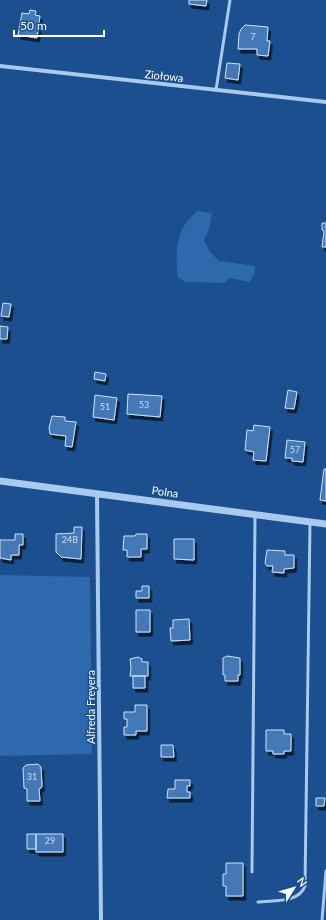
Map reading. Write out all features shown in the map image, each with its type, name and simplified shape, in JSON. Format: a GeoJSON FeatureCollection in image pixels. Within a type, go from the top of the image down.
{"type":"FeatureCollection","features":[{"type":"Feature","properties":{"kind":"street","name":"Ziołowa"},"geometry":{"type":"LineString","coordinates":[[0,66],[326,102]]}},
{"type":"Feature","properties":{"kind":"street","name":"Polna"},"geometry":{"type":"LineString","coordinates":[[0,481],[326,524]]}},
{"type":"Feature","properties":{"kind":"street","name":"Alfreda Freyera"},"geometry":{"type":"LineString","coordinates":[[97,493],[101,920]]}},
{"type":"Feature","properties":{"kind":"lane"},"geometry":{"type":"LineString","coordinates":[[216,90],[230,0]]}},
{"type":"Feature","properties":{"kind":"lane"},"geometry":{"type":"LineString","coordinates":[[252,872],[255,514]]}},
{"type":"Feature","properties":{"kind":"lane"},"geometry":{"type":"LineString","coordinates":[[258,902],[292,898],[303,891],[305,886],[310,522]]}},
{"type":"Feature","properties":{"kind":"lane"},"geometry":{"type":"LineString","coordinates":[[322,920],[326,871]]}},
{"type":"Feature","properties":{"kind":"shaded area"},"geometry":{"type":"Polygon","coordinates":[[[198,211],[212,213],[209,229],[204,241],[211,253],[219,261],[255,266],[255,271],[250,282],[230,278],[224,283],[186,282],[178,278],[178,241],[185,225],[198,211]]]}},
{"type":"Feature","properties":{"kind":"shaded area"},"geometry":{"type":"Polygon","coordinates":[[[0,575],[90,577],[92,754],[0,756],[0,575]]]}},
{"type":"Feature","properties":{"kind":"building"},"geometry":{"type":"Polygon","coordinates":[[[189,0],[207,0],[206,6],[189,4],[189,0]]]}},
{"type":"Feature","properties":{"kind":"building"},"geometry":{"type":"Polygon","coordinates":[[[30,10],[36,11],[35,15],[40,16],[37,38],[18,35],[22,13],[29,14],[30,10]]]}},
{"type":"Feature","properties":{"kind":"building"},"geometry":{"type":"Polygon","coordinates":[[[245,25],[268,27],[267,41],[270,41],[268,56],[257,55],[257,49],[238,49],[239,34],[245,25]]]}},
{"type":"Feature","properties":{"kind":"building"},"geometry":{"type":"Polygon","coordinates":[[[227,63],[240,64],[238,80],[225,78],[227,63]]]}},
{"type":"Feature","properties":{"kind":"building"},"geometry":{"type":"Polygon","coordinates":[[[322,223],[326,223],[326,247],[322,247],[324,231],[322,230],[322,223]]]}},
{"type":"Feature","properties":{"kind":"building"},"geometry":{"type":"Polygon","coordinates":[[[3,303],[11,304],[9,317],[1,316],[3,303]]]}},
{"type":"Feature","properties":{"kind":"building"},"geometry":{"type":"Polygon","coordinates":[[[0,326],[8,327],[7,339],[0,339],[0,326]]]}},
{"type":"Feature","properties":{"kind":"building"},"geometry":{"type":"Polygon","coordinates":[[[95,372],[106,374],[105,381],[94,379],[95,372]]]}},
{"type":"Feature","properties":{"kind":"building"},"geometry":{"type":"Polygon","coordinates":[[[288,390],[297,392],[294,409],[285,408],[288,390]]]}},
{"type":"Feature","properties":{"kind":"building"},"geometry":{"type":"Polygon","coordinates":[[[128,394],[162,396],[160,417],[127,414],[128,394]]]}},
{"type":"Feature","properties":{"kind":"building"},"geometry":{"type":"Polygon","coordinates":[[[95,395],[117,398],[114,420],[93,417],[95,395]]]}},
{"type":"Feature","properties":{"kind":"building"},"geometry":{"type":"Polygon","coordinates":[[[52,416],[65,417],[65,421],[76,422],[72,447],[65,446],[66,436],[50,434],[49,428],[52,416]]]}},
{"type":"Feature","properties":{"kind":"building"},"geometry":{"type":"Polygon","coordinates":[[[254,425],[270,427],[266,461],[253,460],[254,452],[245,450],[247,430],[253,431],[254,425]]]}},
{"type":"Feature","properties":{"kind":"building"},"geometry":{"type":"Polygon","coordinates":[[[287,440],[305,442],[303,462],[292,461],[292,458],[285,458],[287,440]]]}},
{"type":"Feature","properties":{"kind":"building"},"geometry":{"type":"Polygon","coordinates":[[[324,469],[326,469],[326,501],[320,500],[324,469]]]}},
{"type":"Feature","properties":{"kind":"building"},"geometry":{"type":"Polygon","coordinates":[[[74,527],[82,527],[81,559],[61,557],[56,552],[56,534],[74,533],[74,527]]]}},
{"type":"Feature","properties":{"kind":"building"},"geometry":{"type":"Polygon","coordinates":[[[15,534],[23,534],[23,545],[19,545],[19,555],[11,555],[11,560],[0,558],[0,540],[15,540],[15,534]]]}},
{"type":"Feature","properties":{"kind":"building"},"geometry":{"type":"Polygon","coordinates":[[[136,534],[147,534],[147,549],[141,549],[141,557],[127,557],[127,550],[123,550],[124,536],[135,536],[136,534]]]}},
{"type":"Feature","properties":{"kind":"building"},"geometry":{"type":"Polygon","coordinates":[[[174,539],[194,539],[194,560],[174,559],[174,539]]]}},
{"type":"Feature","properties":{"kind":"building"},"geometry":{"type":"Polygon","coordinates":[[[267,550],[285,551],[285,555],[294,555],[294,568],[284,569],[284,573],[272,572],[273,566],[267,566],[265,563],[267,550]]]}},
{"type":"Feature","properties":{"kind":"building"},"geometry":{"type":"Polygon","coordinates":[[[142,586],[149,586],[149,598],[136,598],[136,591],[142,591],[142,586]]]}},
{"type":"Feature","properties":{"kind":"building"},"geometry":{"type":"Polygon","coordinates":[[[136,610],[150,610],[150,632],[136,632],[136,610]]]}},
{"type":"Feature","properties":{"kind":"building"},"geometry":{"type":"Polygon","coordinates":[[[189,619],[190,640],[171,641],[170,628],[173,628],[173,620],[189,619]]]}},
{"type":"Feature","properties":{"kind":"building"},"geometry":{"type":"Polygon","coordinates":[[[227,656],[240,658],[240,675],[238,675],[238,681],[225,681],[225,675],[223,675],[223,658],[227,656]]]}},
{"type":"Feature","properties":{"kind":"building"},"geometry":{"type":"Polygon","coordinates":[[[138,657],[142,659],[142,662],[148,662],[148,676],[130,676],[130,659],[138,657]]]}},
{"type":"Feature","properties":{"kind":"building"},"geometry":{"type":"Polygon","coordinates":[[[133,676],[145,676],[145,688],[133,688],[133,676]]]}},
{"type":"Feature","properties":{"kind":"building"},"geometry":{"type":"Polygon","coordinates":[[[135,705],[147,705],[147,731],[136,731],[136,735],[124,735],[124,727],[127,727],[127,719],[124,719],[124,712],[135,712],[135,705]]]}},
{"type":"Feature","properties":{"kind":"building"},"geometry":{"type":"Polygon","coordinates":[[[266,730],[284,730],[284,734],[291,734],[291,751],[284,751],[284,754],[273,754],[273,751],[266,751],[266,730]]]}},
{"type":"Feature","properties":{"kind":"building"},"geometry":{"type":"Polygon","coordinates":[[[161,745],[173,745],[174,757],[161,757],[161,745]]]}},
{"type":"Feature","properties":{"kind":"building"},"geometry":{"type":"Polygon","coordinates":[[[38,764],[41,767],[42,787],[39,789],[40,801],[27,801],[27,789],[24,788],[23,768],[26,765],[38,764]]]}},
{"type":"Feature","properties":{"kind":"building"},"geometry":{"type":"Polygon","coordinates":[[[175,780],[190,780],[190,786],[187,786],[187,792],[190,792],[190,798],[167,798],[168,789],[175,789],[175,780]]]}},
{"type":"Feature","properties":{"kind":"building"},"geometry":{"type":"Polygon","coordinates":[[[316,798],[325,798],[324,806],[316,806],[316,798]]]}},
{"type":"Feature","properties":{"kind":"building"},"geometry":{"type":"Polygon","coordinates":[[[27,834],[36,834],[36,849],[27,849],[27,834]]]}},
{"type":"Feature","properties":{"kind":"building"},"geometry":{"type":"Polygon","coordinates":[[[36,834],[63,834],[63,852],[36,852],[36,834]]]}},
{"type":"Feature","properties":{"kind":"building"},"geometry":{"type":"Polygon","coordinates":[[[226,863],[243,863],[243,896],[226,896],[226,886],[223,886],[223,874],[226,874],[226,863]]]}}]}
